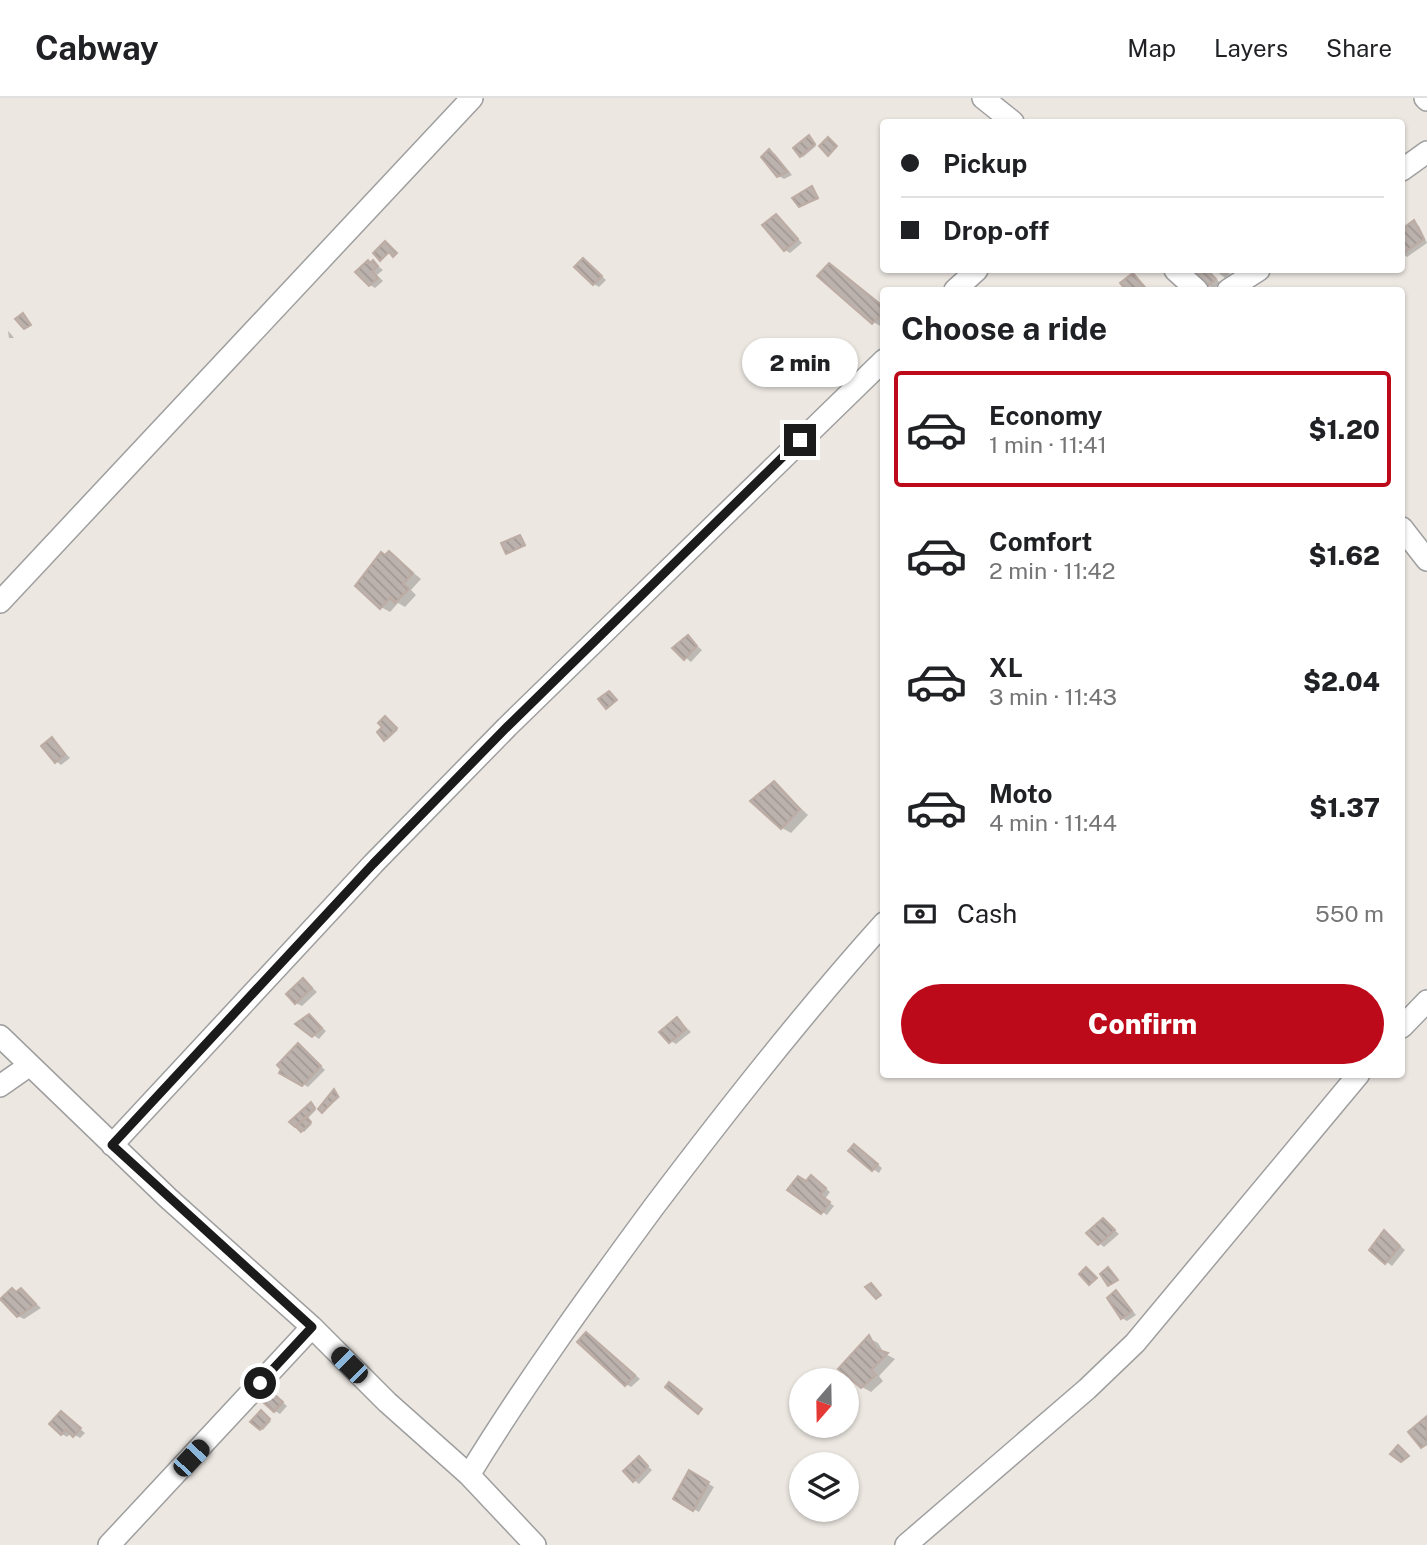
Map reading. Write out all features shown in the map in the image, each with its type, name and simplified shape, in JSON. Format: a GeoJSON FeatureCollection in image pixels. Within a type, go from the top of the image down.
{"type":"FeatureCollection","features":[{"type":"Feature","properties":{"kind":"street"},"geometry":{"type":"LineString","coordinates":[[0,602],[472,98]]}},
{"type":"Feature","properties":{"kind":"street"},"geometry":{"type":"LineString","coordinates":[[983,98],[1009,119]]}},
{"type":"Feature","properties":{"kind":"street"},"geometry":{"type":"LineString","coordinates":[[1405,167],[1427,151]]}},
{"type":"Feature","properties":{"kind":"street"},"geometry":{"type":"LineString","coordinates":[[958,287],[974,273]]}},
{"type":"Feature","properties":{"kind":"street"},"geometry":{"type":"LineString","coordinates":[[1179,273],[1195,287]]}},
{"type":"Feature","properties":{"kind":"street"},"geometry":{"type":"LineString","coordinates":[[1232,287],[1253,273]]}},
{"type":"Feature","properties":{"kind":"street"},"geometry":{"type":"LineString","coordinates":[[112,1145],[364,874],[507,727],[880,364]]}},
{"type":"Feature","properties":{"kind":"street"},"geometry":{"type":"LineString","coordinates":[[1405,532],[1427,560]]}},
{"type":"Feature","properties":{"kind":"street"},"geometry":{"type":"LineString","coordinates":[[469,1475],[569,1322],[705,1139],[767,1059],[880,928]]}},
{"type":"Feature","properties":{"kind":"street"},"geometry":{"type":"LineString","coordinates":[[1405,1024],[1427,1000]]}},
{"type":"Feature","properties":{"kind":"street"},"geometry":{"type":"LineString","coordinates":[[0,1036],[112,1145],[312,1327],[387,1402],[469,1475],[535,1545]]}},
{"type":"Feature","properties":{"kind":"street"},"geometry":{"type":"LineString","coordinates":[[0,1086],[30,1065]]}},
{"type":"Feature","properties":{"kind":"street"},"geometry":{"type":"LineString","coordinates":[[906,1545],[1087,1389],[1135,1343],[1356,1078]]}},
{"type":"Feature","properties":{"kind":"street"},"geometry":{"type":"LineString","coordinates":[[109,1545],[312,1327]]}},
{"type":"Feature","properties":{"kind":"building"},"geometry":{"type":"Polygon","coordinates":[[[809,135],[815,144],[800,157],[793,148],[809,135]]]}},
{"type":"Feature","properties":{"kind":"building"},"geometry":{"type":"Polygon","coordinates":[[[828,137],[837,146],[828,156],[819,146],[828,137]]]}},
{"type":"Feature","properties":{"kind":"building"},"geometry":{"type":"Polygon","coordinates":[[[769,149],[788,172],[777,177],[761,157],[769,149]]]}},
{"type":"Feature","properties":{"kind":"building"},"geometry":{"type":"Polygon","coordinates":[[[812,186],[818,198],[799,207],[792,198],[812,186]]]}},
{"type":"Feature","properties":{"kind":"building"},"geometry":{"type":"Polygon","coordinates":[[[776,214],[798,239],[784,251],[762,225],[776,214]]]}},
{"type":"Feature","properties":{"kind":"building"},"geometry":{"type":"Polygon","coordinates":[[[1414,220],[1424,239],[1405,252],[1405,227],[1414,220]]]}},
{"type":"Feature","properties":{"kind":"building"},"geometry":{"type":"Polygon","coordinates":[[[385,241],[397,253],[393,257],[389,252],[380,261],[373,253],[385,241]]]}},
{"type":"Feature","properties":{"kind":"building"},"geometry":{"type":"Polygon","coordinates":[[[583,258],[602,276],[593,285],[574,267],[583,258]]]}},
{"type":"Feature","properties":{"kind":"building"},"geometry":{"type":"Polygon","coordinates":[[[368,260],[370,263],[373,260],[378,266],[372,271],[378,278],[369,286],[355,272],[368,260]]]}},
{"type":"Feature","properties":{"kind":"building"},"geometry":{"type":"Polygon","coordinates":[[[829,263],[880,304],[880,316],[872,324],[817,276],[829,263]]]}},
{"type":"Feature","properties":{"kind":"building"},"geometry":{"type":"Polygon","coordinates":[[[1133,273],[1145,287],[1123,287],[1120,283],[1133,273]]]}},
{"type":"Feature","properties":{"kind":"building"},"geometry":{"type":"Polygon","coordinates":[[[1194,273],[1210,273],[1216,279],[1205,287],[1194,273]]]}},
{"type":"Feature","properties":{"kind":"building"},"geometry":{"type":"Polygon","coordinates":[[[23,313],[31,325],[24,329],[15,319],[23,313]]]}},
{"type":"Feature","properties":{"kind":"building"},"geometry":{"type":"Polygon","coordinates":[[[520,535],[525,545],[506,554],[501,543],[520,535]]]}},
{"type":"Feature","properties":{"kind":"building"},"geometry":{"type":"Polygon","coordinates":[[[389,551],[413,573],[403,584],[409,589],[395,603],[390,598],[380,609],[355,586],[381,552],[385,555],[389,551]]]}},
{"type":"Feature","properties":{"kind":"building"},"geometry":{"type":"Polygon","coordinates":[[[688,635],[697,646],[684,660],[672,648],[688,635]]]}},
{"type":"Feature","properties":{"kind":"building"},"geometry":{"type":"Polygon","coordinates":[[[609,691],[617,700],[606,709],[598,699],[609,691]]]}},
{"type":"Feature","properties":{"kind":"building"},"geometry":{"type":"Polygon","coordinates":[[[385,716],[397,728],[384,741],[377,732],[382,727],[378,723],[385,716]]]}},
{"type":"Feature","properties":{"kind":"building"},"geometry":{"type":"Polygon","coordinates":[[[52,737],[65,754],[55,763],[41,746],[52,737]]]}},
{"type":"Feature","properties":{"kind":"building"},"geometry":{"type":"Polygon","coordinates":[[[774,781],[800,809],[781,829],[750,801],[774,781]]]}},
{"type":"Feature","properties":{"kind":"building"},"geometry":{"type":"Polygon","coordinates":[[[303,978],[312,988],[295,1004],[286,994],[303,978]]]}},
{"type":"Feature","properties":{"kind":"building"},"geometry":{"type":"Polygon","coordinates":[[[309,1014],[322,1028],[312,1037],[295,1024],[309,1014]]]}},
{"type":"Feature","properties":{"kind":"building"},"geometry":{"type":"Polygon","coordinates":[[[677,1017],[686,1029],[669,1043],[659,1032],[677,1017]]]}},
{"type":"Feature","properties":{"kind":"building"},"geometry":{"type":"Polygon","coordinates":[[[298,1043],[321,1066],[302,1086],[279,1073],[281,1069],[277,1065],[298,1043]]]}},
{"type":"Feature","properties":{"kind":"building"},"geometry":{"type":"Polygon","coordinates":[[[334,1089],[338,1096],[322,1113],[318,1109],[334,1089]]]}},
{"type":"Feature","properties":{"kind":"building"},"geometry":{"type":"Polygon","coordinates":[[[311,1102],[315,1108],[295,1127],[289,1122],[311,1102]]]}},
{"type":"Feature","properties":{"kind":"building"},"geometry":{"type":"Polygon","coordinates":[[[307,1117],[311,1122],[301,1132],[296,1127],[307,1117]]]}},
{"type":"Feature","properties":{"kind":"building"},"geometry":{"type":"Polygon","coordinates":[[[854,1144],[878,1164],[872,1171],[848,1151],[854,1144]]]}},
{"type":"Feature","properties":{"kind":"building"},"geometry":{"type":"Polygon","coordinates":[[[811,1175],[826,1188],[820,1195],[830,1202],[821,1214],[787,1190],[798,1176],[806,1181],[811,1175]]]}},
{"type":"Feature","properties":{"kind":"building"},"geometry":{"type":"Polygon","coordinates":[[[1103,1218],[1115,1230],[1098,1245],[1086,1233],[1103,1218]]]}},
{"type":"Feature","properties":{"kind":"building"},"geometry":{"type":"Polygon","coordinates":[[[1384,1230],[1400,1246],[1385,1264],[1369,1250],[1384,1230]]]}},
{"type":"Feature","properties":{"kind":"building"},"geometry":{"type":"Polygon","coordinates":[[[1086,1267],[1097,1278],[1089,1285],[1079,1274],[1086,1267]]]}},
{"type":"Feature","properties":{"kind":"building"},"geometry":{"type":"Polygon","coordinates":[[[1108,1267],[1118,1280],[1108,1286],[1100,1274],[1108,1267]]]}},
{"type":"Feature","properties":{"kind":"building"},"geometry":{"type":"Polygon","coordinates":[[[871,1283],[881,1295],[876,1299],[865,1287],[871,1283]]]}},
{"type":"Feature","properties":{"kind":"building"},"geometry":{"type":"Polygon","coordinates":[[[12,1288],[16,1292],[21,1288],[36,1304],[17,1317],[0,1299],[12,1288]]]}},
{"type":"Feature","properties":{"kind":"building"},"geometry":{"type":"Polygon","coordinates":[[[1116,1290],[1132,1311],[1121,1319],[1107,1298],[1116,1290]]]}},
{"type":"Feature","properties":{"kind":"building"},"geometry":{"type":"Polygon","coordinates":[[[586,1332],[635,1375],[625,1386],[577,1342],[586,1332]]]}},
{"type":"Feature","properties":{"kind":"building"},"geometry":{"type":"Polygon","coordinates":[[[869,1335],[876,1349],[888,1353],[871,1370],[876,1375],[861,1388],[859,1368],[839,1368],[869,1335]]]}},
{"type":"Feature","properties":{"kind":"building"},"geometry":{"type":"Polygon","coordinates":[[[669,1382],[702,1409],[698,1414],[665,1387],[669,1382]]]}},
{"type":"Feature","properties":{"kind":"building"},"geometry":{"type":"Polygon","coordinates":[[[264,1385],[283,1402],[274,1412],[255,1395],[264,1385]]]}},
{"type":"Feature","properties":{"kind":"building"},"geometry":{"type":"Polygon","coordinates":[[[261,1410],[270,1419],[260,1430],[250,1422],[261,1410]]]}},
{"type":"Feature","properties":{"kind":"building"},"geometry":{"type":"Polygon","coordinates":[[[61,1411],[81,1428],[73,1437],[66,1430],[61,1435],[49,1424],[61,1411]]]}},
{"type":"Feature","properties":{"kind":"building"},"geometry":{"type":"Polygon","coordinates":[[[1427,1416],[1427,1444],[1421,1448],[1408,1432],[1427,1416]]]}},
{"type":"Feature","properties":{"kind":"building"},"geometry":{"type":"Polygon","coordinates":[[[1398,1445],[1409,1456],[1401,1462],[1390,1454],[1398,1445]]]}},
{"type":"Feature","properties":{"kind":"building"},"geometry":{"type":"Polygon","coordinates":[[[639,1456],[648,1466],[633,1482],[623,1471],[639,1456]]]}},
{"type":"Feature","properties":{"kind":"building"},"geometry":{"type":"Polygon","coordinates":[[[689,1470],[709,1482],[693,1511],[673,1499],[689,1470]]]}},
{"type":"Feature","properties":{"kind":"route"},"geometry":{"type":"LineString","coordinates":[[260,1383],[312,1327],[167,1198],[112,1145],[373,864],[507,727],[800,440]]}}]}
